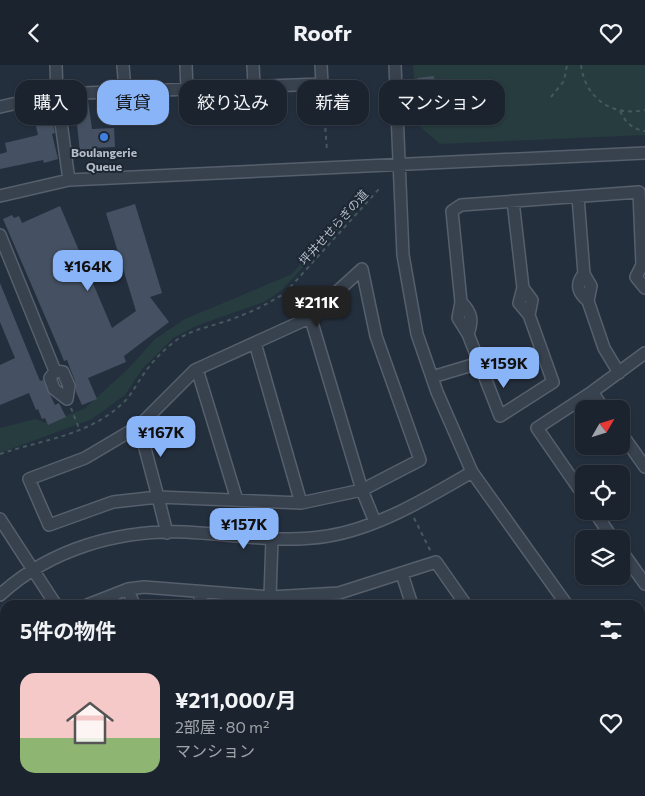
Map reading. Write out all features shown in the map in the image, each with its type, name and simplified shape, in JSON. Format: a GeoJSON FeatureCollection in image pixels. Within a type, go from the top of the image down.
{"type":"FeatureCollection","features":[{"type":"Feature","properties":{"kind":"street"},"geometry":{"type":"LineString","coordinates":[[56,65],[57,80]]}},
{"type":"Feature","properties":{"kind":"street"},"geometry":{"type":"LineString","coordinates":[[123,65],[124,80]]}},
{"type":"Feature","properties":{"kind":"street"},"geometry":{"type":"LineString","coordinates":[[186,65],[187,80]]}},
{"type":"Feature","properties":{"kind":"street"},"geometry":{"type":"LineString","coordinates":[[253,65],[254,80]]}},
{"type":"Feature","properties":{"kind":"street"},"geometry":{"type":"LineString","coordinates":[[321,65],[322,80]]}},
{"type":"Feature","properties":{"kind":"street"},"geometry":{"type":"LineString","coordinates":[[395,65],[403,255],[417,334],[432,377],[472,472],[563,600]]}},
{"type":"Feature","properties":{"kind":"street"},"geometry":{"type":"LineString","coordinates":[[0,107],[15,104]]}},
{"type":"Feature","properties":{"kind":"street"},"geometry":{"type":"LineString","coordinates":[[61,125],[69,180]]}},
{"type":"Feature","properties":{"kind":"street"},"geometry":{"type":"LineString","coordinates":[[0,196],[69,180],[645,153]]}},
{"type":"Feature","properties":{"kind":"street"},"geometry":{"type":"LineString","coordinates":[[513,201],[523,288],[532,300],[529,315],[553,382],[500,415],[468,334],[472,315],[462,302],[452,211],[460,205],[513,201],[578,197],[639,192],[643,266],[636,277],[645,286]]}},
{"type":"Feature","properties":{"kind":"street"},"geometry":{"type":"LineString","coordinates":[[578,197],[584,274],[591,286],[588,301],[604,348],[619,373]]}},
{"type":"Feature","properties":{"kind":"street"},"geometry":{"type":"LineString","coordinates":[[0,235],[56,371],[63,372],[69,386],[67,399]]}},
{"type":"Feature","properties":{"kind":"street"},"geometry":{"type":"LineString","coordinates":[[362,269],[376,336],[420,460],[362,490],[301,503],[158,497],[113,502],[49,525],[29,479],[85,459],[139,425],[198,369],[255,343],[310,316],[362,269]]}},
{"type":"Feature","properties":{"kind":"street"},"geometry":{"type":"LineString","coordinates":[[310,316],[362,490],[375,522]]}},
{"type":"Feature","properties":{"kind":"street"},"geometry":{"type":"LineString","coordinates":[[255,343],[301,503]]}},
{"type":"Feature","properties":{"kind":"street"},"geometry":{"type":"LineString","coordinates":[[575,483],[537,428],[592,392],[645,353]]}},
{"type":"Feature","properties":{"kind":"street"},"geometry":{"type":"LineString","coordinates":[[432,377],[479,363]]}},
{"type":"Feature","properties":{"kind":"street"},"geometry":{"type":"LineString","coordinates":[[198,369],[237,500]]}},
{"type":"Feature","properties":{"kind":"street"},"geometry":{"type":"LineString","coordinates":[[592,392],[598,400]]}},
{"type":"Feature","properties":{"kind":"street"},"geometry":{"type":"LineString","coordinates":[[139,425],[167,533]]}},
{"type":"Feature","properties":{"kind":"street"},"geometry":{"type":"LineString","coordinates":[[630,446],[645,467]]}},
{"type":"Feature","properties":{"kind":"street"},"geometry":{"type":"LineString","coordinates":[[0,595],[51,559],[106,539],[167,533],[272,539],[328,536],[375,522],[408,508],[472,472]]}},
{"type":"Feature","properties":{"kind":"street"},"geometry":{"type":"LineString","coordinates":[[0,519],[53,600]]}},
{"type":"Feature","properties":{"kind":"street"},"geometry":{"type":"LineString","coordinates":[[272,539],[272,600]]}},
{"type":"Feature","properties":{"kind":"street"},"geometry":{"type":"LineString","coordinates":[[280,600],[339,593],[436,562],[463,600]]}},
{"type":"Feature","properties":{"kind":"street"},"geometry":{"type":"LineString","coordinates":[[630,563],[645,584]]}},
{"type":"Feature","properties":{"kind":"street"},"geometry":{"type":"LineString","coordinates":[[402,574],[410,600]]}},
{"type":"Feature","properties":{"kind":"street"},"geometry":{"type":"LineString","coordinates":[[100,600],[128,589],[144,587],[264,600]]}},
{"type":"Feature","properties":{"kind":"street"},"geometry":{"type":"LineString","coordinates":[[128,589],[132,600]]}},
{"type":"Feature","properties":{"kind":"street"},"geometry":{"type":"LineString","coordinates":[[198,592],[201,600]]}},
{"type":"Feature","properties":{"kind":"street"},"geometry":{"type":"LineString","coordinates":[[339,593],[341,600]]}},
{"type":"Feature","properties":{"kind":"path"},"geometry":{"type":"LineString","coordinates":[[551,97],[564,81],[567,65]]}},
{"type":"Feature","properties":{"kind":"path"},"geometry":{"type":"LineString","coordinates":[[581,65],[582,76],[590,93],[602,105],[620,111],[645,110]]}},
{"type":"Feature","properties":{"kind":"path"},"geometry":{"type":"LineString","coordinates":[[620,111],[624,120],[636,129],[645,131]]}},
{"type":"Feature","properties":{"kind":"path"},"geometry":{"type":"LineString","coordinates":[[325,125],[327,151]]}},
{"type":"Feature","properties":{"kind":"path","name":"坪井せせらぎの道"},"geometry":{"type":"LineString","coordinates":[[0,455],[93,426],[125,401],[146,370],[177,340],[195,329],[219,324],[266,305],[286,293],[379,189]]}},
{"type":"Feature","properties":{"kind":"path"},"geometry":{"type":"LineString","coordinates":[[67,399],[80,431]]}},
{"type":"Feature","properties":{"kind":"path"},"geometry":{"type":"LineString","coordinates":[[412,514],[436,562]]}},
{"type":"Feature","properties":{"kind":"green space"},"geometry":{"type":"Polygon","coordinates":[[[413,65],[645,65],[645,135],[440,144],[418,125],[505,125],[505,80],[414,80],[413,65]]]}},
{"type":"Feature","properties":{"kind":"green space"},"geometry":{"type":"Polygon","coordinates":[[[358,198],[366,199],[282,290],[264,302],[196,326],[173,338],[143,368],[125,395],[92,419],[0,453],[0,428],[36,419],[45,423],[84,409],[129,368],[155,339],[185,319],[292,274],[358,198]]]}},
{"type":"Feature","properties":{"kind":"building"},"geometry":{"type":"Polygon","coordinates":[[[434,76],[434,80],[417,80],[417,78],[434,76]]]}},
{"type":"Feature","properties":{"kind":"building"},"geometry":{"type":"Polygon","coordinates":[[[87,100],[92,129],[114,128],[115,147],[92,148],[93,152],[80,153],[77,125],[87,125],[87,100]]]}},
{"type":"Feature","properties":{"kind":"building"},"geometry":{"type":"Polygon","coordinates":[[[36,125],[53,125],[55,133],[52,134],[58,159],[44,163],[43,160],[0,169],[0,154],[7,152],[5,143],[38,135],[36,125]]]}},
{"type":"Feature","properties":{"kind":"building"},"geometry":{"type":"Polygon","coordinates":[[[135,204],[162,293],[150,297],[169,322],[124,356],[126,362],[88,378],[97,399],[82,405],[76,392],[75,381],[67,360],[64,361],[3,219],[12,215],[14,218],[19,216],[22,223],[60,206],[112,328],[136,311],[106,213],[135,204]]]}},
{"type":"Feature","properties":{"kind":"building"},"geometry":{"type":"Polygon","coordinates":[[[0,283],[40,381],[43,380],[55,405],[59,403],[66,417],[48,425],[45,418],[42,419],[38,409],[36,410],[29,393],[0,405],[0,365],[15,358],[0,322],[0,283]]]}},
{"type":"Feature","properties":{"kind":"place","name":"Boulangerie Queue"},"geometry":{"type":"Point","coordinates":[104,137]}}]}
